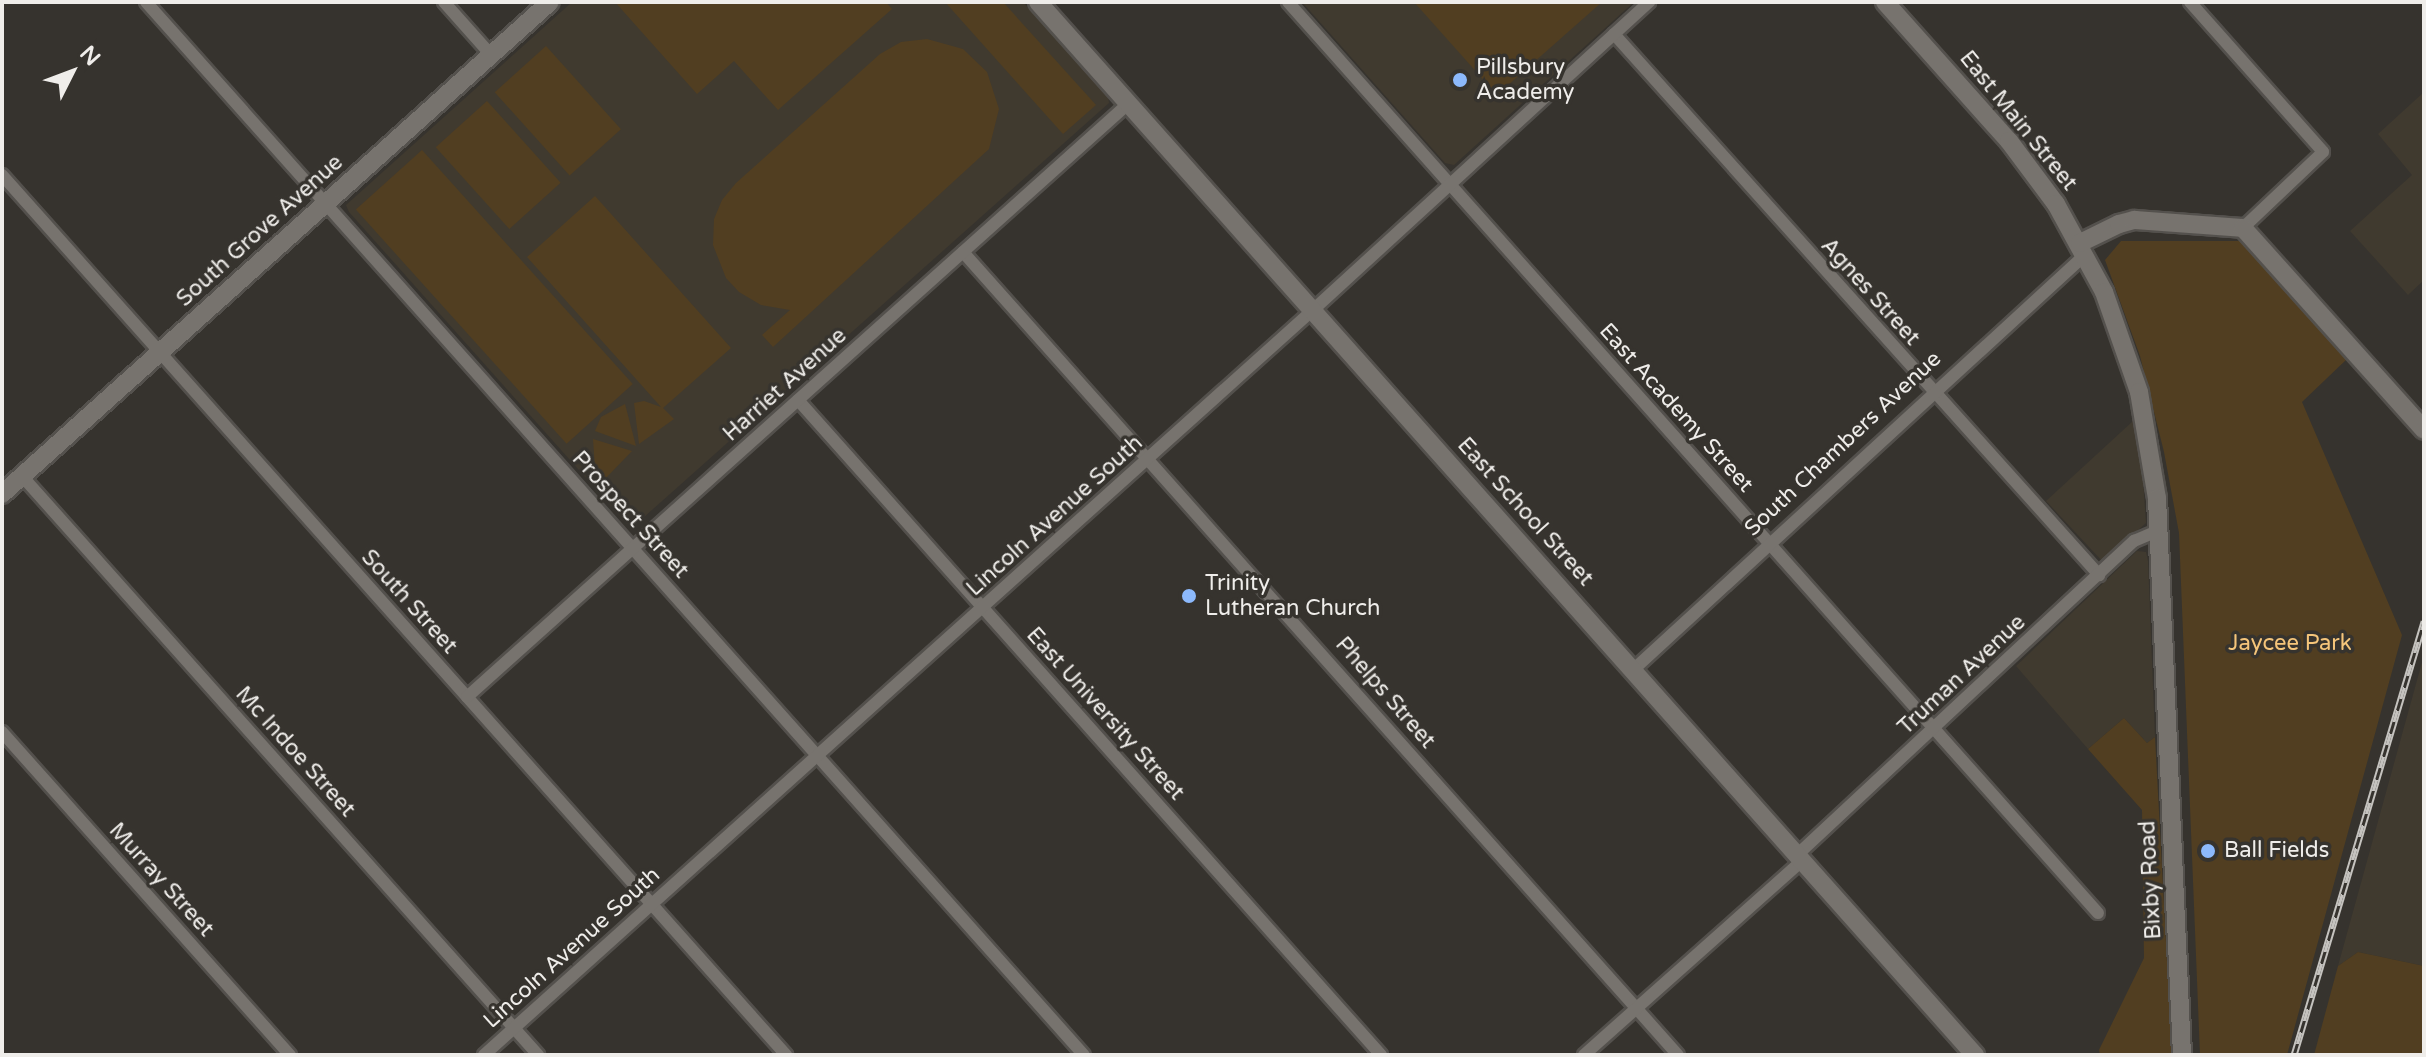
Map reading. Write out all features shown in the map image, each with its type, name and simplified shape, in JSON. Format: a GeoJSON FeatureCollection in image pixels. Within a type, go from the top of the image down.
{"type":"FeatureCollection","features":[{"type":"Feature","properties":{"kind":"street","name":"Prospect Street"},"geometry":{"type":"LineString","coordinates":[[146,2],[1084,1055]]}},
{"type":"Feature","properties":{"kind":"street"},"geometry":{"type":"LineString","coordinates":[[444,2],[491,55]]}},
{"type":"Feature","properties":{"kind":"street","name":"South Grove Avenue"},"geometry":{"type":"LineString","coordinates":[[2,494],[550,2]]}},
{"type":"Feature","properties":{"kind":"street","name":"East School Street"},"geometry":{"type":"LineString","coordinates":[[1038,2],[1975,1055]]}},
{"type":"Feature","properties":{"kind":"street","name":"East Academy Street"},"geometry":{"type":"LineString","coordinates":[[1288,2],[2098,913]]}},
{"type":"Feature","properties":{"kind":"street","name":"Lincoln Avenue South"},"geometry":{"type":"LineString","coordinates":[[484,1055],[1313,310],[1649,2]]}},
{"type":"Feature","properties":{"kind":"street","name":"East Main Street"},"geometry":{"type":"LineString","coordinates":[[1885,2],[2009,141],[2083,248],[2113,312],[2139,392],[2153,463],[2166,703]]}},
{"type":"Feature","properties":{"kind":"street"},"geometry":{"type":"LineString","coordinates":[[2190,2],[2323,152],[2243,228],[2424,430]]}},
{"type":"Feature","properties":{"kind":"street","name":"Agnes Street"},"geometry":{"type":"LineString","coordinates":[[1614,34],[2099,575]]}},
{"type":"Feature","properties":{"kind":"street","name":"Harriet Avenue"},"geometry":{"type":"LineString","coordinates":[[467,697],[1129,103]]}},
{"type":"Feature","properties":{"kind":"street","name":"South Street"},"geometry":{"type":"LineString","coordinates":[[2,175],[786,1055]]}},
{"type":"Feature","properties":{"kind":"street","name":"South Chambers Avenue"},"geometry":{"type":"LineString","coordinates":[[1633,670],[1934,393],[2083,248],[2119,224],[2134,220],[2243,228]]}},
{"type":"Feature","properties":{"kind":"street","name":"Phelps Street"},"geometry":{"type":"LineString","coordinates":[[963,252],[1678,1055]]}},
{"type":"Feature","properties":{"kind":"street","name":"East University Street"},"geometry":{"type":"LineString","coordinates":[[798,400],[1381,1055]]}},
{"type":"Feature","properties":{"kind":"street","name":"Mc Indoe Street"},"geometry":{"type":"LineString","coordinates":[[22,476],[538,1055]]}},
{"type":"Feature","properties":{"kind":"street","name":"Truman Avenue"},"geometry":{"type":"LineString","coordinates":[[1584,1055],[1800,858],[2134,541],[2158,531]]}},
{"type":"Feature","properties":{"kind":"street","name":"Bixby Road"},"geometry":{"type":"LineString","coordinates":[[2166,703],[2182,1055]]}},
{"type":"Feature","properties":{"kind":"street","name":"Murray Street"},"geometry":{"type":"LineString","coordinates":[[2,732],[290,1055]]}},
{"type":"Feature","properties":{"kind":"shaded area"},"geometry":{"type":"Polygon","coordinates":[[[572,2],[1023,2],[1108,96],[1109,103],[634,526],[627,524],[346,205],[572,2]]]}},
{"type":"Feature","properties":{"kind":"shaded area","name":"Pillsbury Academy"},"geometry":{"type":"Polygon","coordinates":[[[1302,2],[1634,2],[1454,165],[1445,163],[1302,2]]]}},
{"type":"Feature","properties":{"kind":"shaded area"},"geometry":{"type":"Polygon","coordinates":[[[2424,92],[2424,280],[2408,295],[2350,231],[2412,175],[2378,134],[2424,92]]]}},
{"type":"Feature","properties":{"kind":"shaded area"},"geometry":{"type":"Polygon","coordinates":[[[2133,421],[2142,464],[2146,523],[2103,562],[2046,501],[2133,421]]]}},
{"type":"Feature","properties":{"kind":"shaded area"},"geometry":{"type":"Polygon","coordinates":[[[2137,551],[2146,552],[2148,561],[2155,737],[2147,743],[2124,718],[2088,749],[2016,666],[2137,551]]]}},
{"type":"Feature","properties":{"kind":"shaded area"},"geometry":{"type":"Polygon","coordinates":[[[2424,655],[2424,966],[2358,952],[2338,966],[2424,655]]]}},
{"type":"Feature","properties":{"kind":"green space"},"geometry":{"type":"Polygon","coordinates":[[[615,2],[886,2],[892,9],[778,110],[734,61],[697,94],[615,2]]]}},
{"type":"Feature","properties":{"kind":"green space"},"geometry":{"type":"Polygon","coordinates":[[[945,2],[1003,2],[1096,105],[1063,134],[945,2]]]}},
{"type":"Feature","properties":{"kind":"green space"},"geometry":{"type":"Polygon","coordinates":[[[1414,2],[1602,2],[1497,95],[1414,2]]]}},
{"type":"Feature","properties":{"kind":"green space"},"geometry":{"type":"Polygon","coordinates":[[[927,39],[963,49],[987,72],[999,109],[989,149],[773,347],[762,335],[790,310],[761,305],[739,292],[726,278],[713,245],[714,219],[722,200],[736,183],[880,54],[901,42],[927,39]]]}},
{"type":"Feature","properties":{"kind":"green space"},"geometry":{"type":"Polygon","coordinates":[[[546,46],[621,129],[570,175],[495,92],[546,46]]]}},
{"type":"Feature","properties":{"kind":"green space"},"geometry":{"type":"Polygon","coordinates":[[[487,101],[561,183],[509,229],[436,147],[487,101]]]}},
{"type":"Feature","properties":{"kind":"green space"},"geometry":{"type":"Polygon","coordinates":[[[422,150],[633,384],[567,444],[356,210],[422,150]]]}},
{"type":"Feature","properties":{"kind":"green space"},"geometry":{"type":"Polygon","coordinates":[[[595,196],[731,348],[663,408],[674,419],[639,444],[634,403],[644,401],[661,407],[527,257],[595,196]]]}},
{"type":"Feature","properties":{"kind":"green space","name":"Jaycee Park"},"geometry":{"type":"Polygon","coordinates":[[[2121,241],[2241,241],[2347,359],[2302,402],[2402,635],[2287,1055],[2200,1055],[2179,533],[2164,452],[2140,356],[2105,260],[2121,241]]]}},
{"type":"Feature","properties":{"kind":"green space"},"geometry":{"type":"Polygon","coordinates":[[[625,404],[636,446],[595,431],[601,417],[625,404]]]}},
{"type":"Feature","properties":{"kind":"green space"},"geometry":{"type":"Polygon","coordinates":[[[593,439],[632,451],[604,480],[595,467],[593,439]]]}},
{"type":"Feature","properties":{"kind":"green space"},"geometry":{"type":"Polygon","coordinates":[[[2124,718],[2147,743],[2155,737],[2172,1055],[2100,1055],[2099,1050],[2144,958],[2142,810],[2088,749],[2124,718]]]}},
{"type":"Feature","properties":{"kind":"green space"},"geometry":{"type":"Polygon","coordinates":[[[2358,952],[2424,966],[2424,1055],[2314,1055],[2338,966],[2358,952]]]}},
{"type":"Feature","properties":{"kind":"railway"},"geometry":{"type":"LineString","coordinates":[[2294,1055],[2424,621]]}},
{"type":"Feature","properties":{"kind":"place","name":"Pillsbury Academy"},"geometry":{"type":"Point","coordinates":[1460,80]}},
{"type":"Feature","properties":{"kind":"place","name":"Trinity Lutheran Church"},"geometry":{"type":"Point","coordinates":[1189,596]}},
{"type":"Feature","properties":{"kind":"place","name":"Ball Fields"},"geometry":{"type":"Point","coordinates":[2208,851]}}]}
